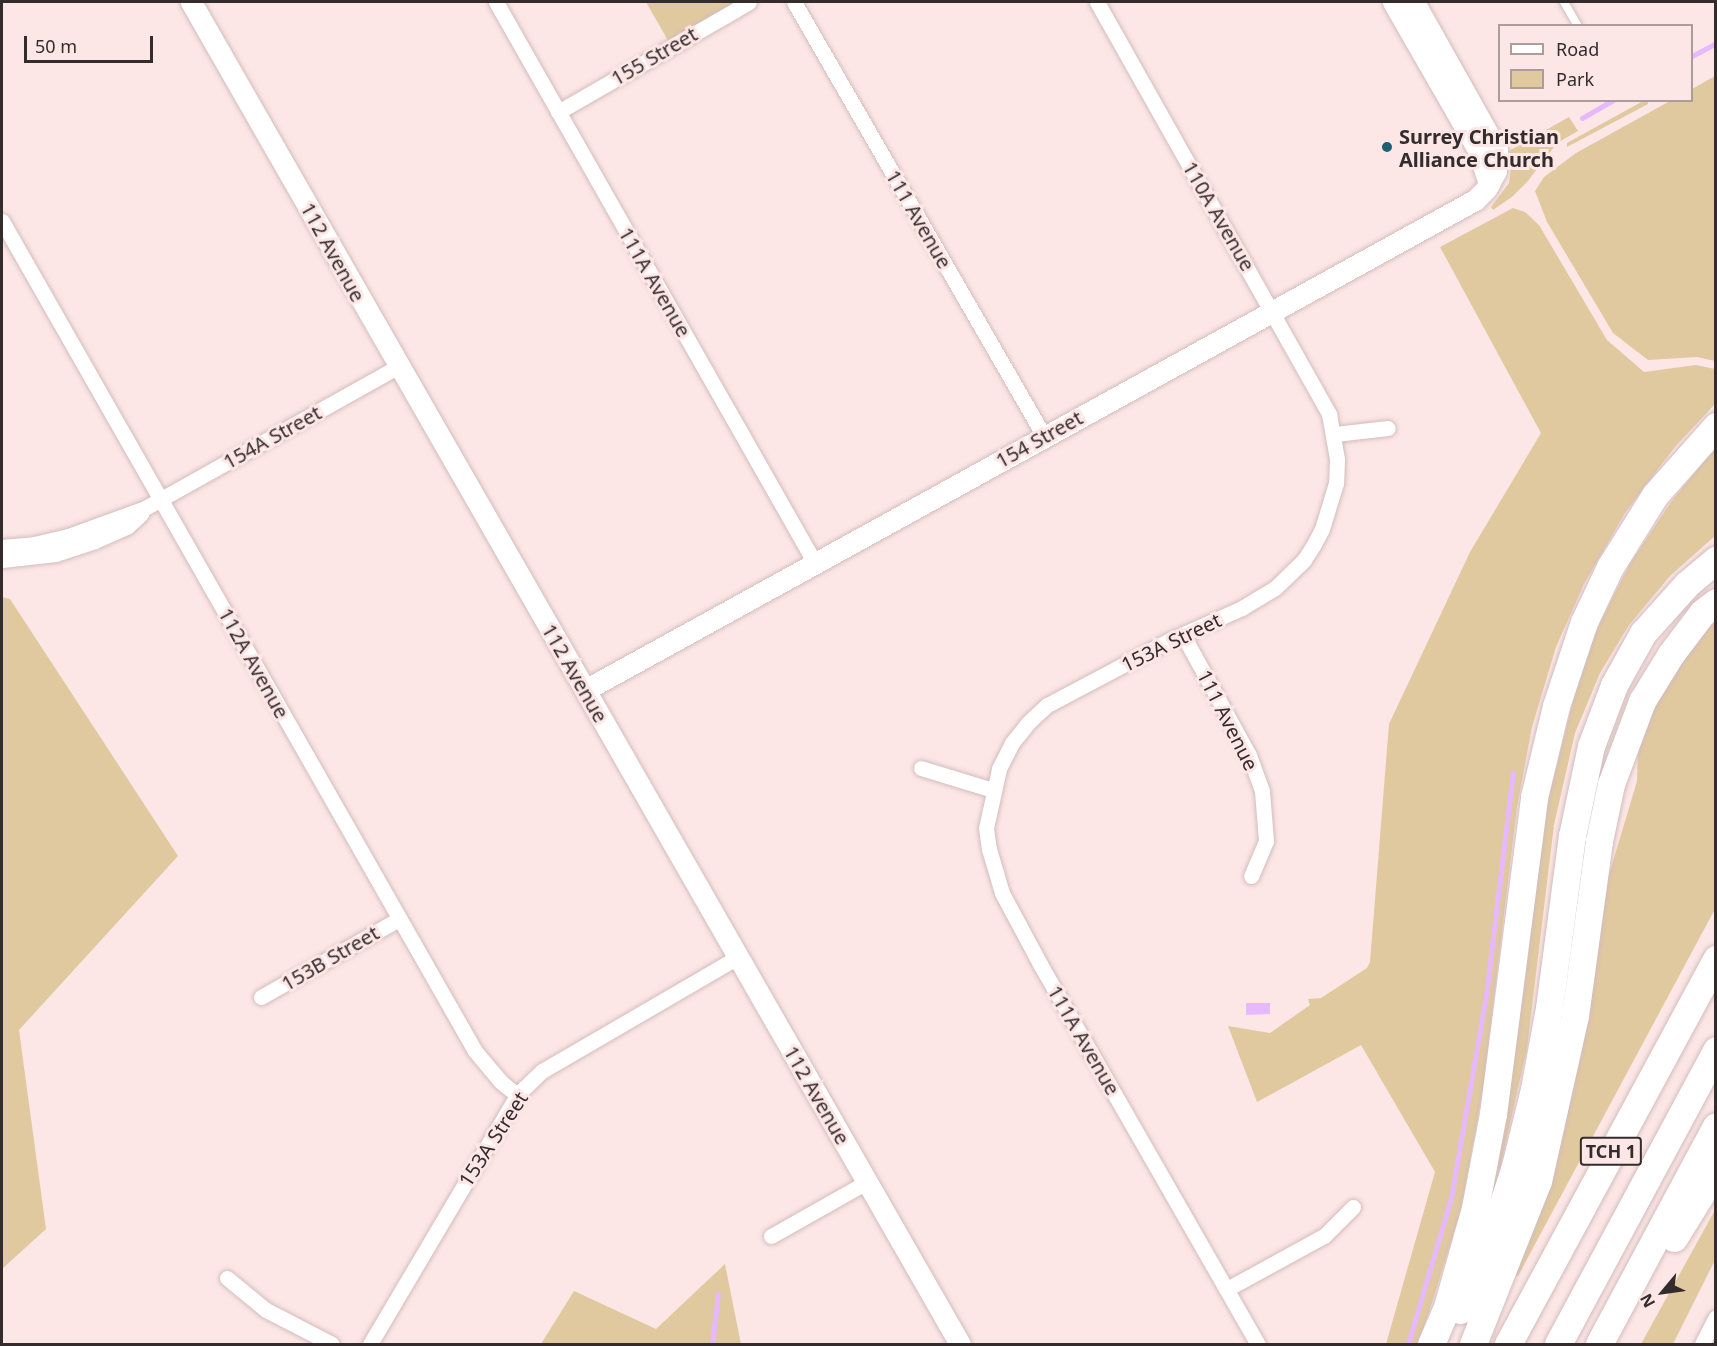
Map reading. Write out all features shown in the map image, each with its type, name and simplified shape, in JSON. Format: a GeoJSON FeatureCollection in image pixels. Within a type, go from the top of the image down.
{"type":"FeatureCollection","features":[{"type":"Feature","properties":{"kind":"highway"},"geometry":{"type":"LineString","coordinates":[[1431,1344],[1447,1307],[1475,1208],[1493,1114],[1534,797],[1556,706],[1584,622],[1610,567],[1655,495],[1716,426]]}},
{"type":"Feature","properties":{"kind":"highway"},"geometry":{"type":"LineString","coordinates":[[1445,1344],[1490,1242],[1514,1170],[1534,1089],[1549,1008],[1572,836],[1591,746],[1614,685],[1643,633],[1688,584],[1716,560]]}},
{"type":"Feature","properties":{"kind":"highway"},"geometry":{"type":"LineString","coordinates":[[1473,1344],[1538,1181],[1575,1016],[1599,841],[1611,784],[1642,701],[1671,654],[1702,613],[1716,602]]}},
{"type":"Feature","properties":{"kind":"highway","name":"TCH 1"},"geometry":{"type":"LineString","coordinates":[[1508,1344],[1716,959]]}},
{"type":"Feature","properties":{"kind":"highway","name":"TCH 1"},"geometry":{"type":"LineString","coordinates":[[1557,1344],[1716,1050]]}},
{"type":"Feature","properties":{"kind":"highway"},"geometry":{"type":"LineString","coordinates":[[1599,1344],[1716,1126]]}},
{"type":"Feature","properties":{"kind":"highway"},"geometry":{"type":"LineString","coordinates":[[1610,1344],[1716,1170]]}},
{"type":"Feature","properties":{"kind":"street","name":"112 Avenue"},"geometry":{"type":"LineString","coordinates":[[191,2],[960,1344]]}},
{"type":"Feature","properties":{"kind":"street","name":"111A Avenue"},"geometry":{"type":"LineString","coordinates":[[496,2],[815,563]]}},
{"type":"Feature","properties":{"kind":"street","name":"155 Street"},"geometry":{"type":"LineString","coordinates":[[558,112],[749,2]]}},
{"type":"Feature","properties":{"kind":"street","name":"111 Avenue"},"geometry":{"type":"LineString","coordinates":[[794,2],[1044,436]]}},
{"type":"Feature","properties":{"kind":"street","name":"110A Avenue"},"geometry":{"type":"LineString","coordinates":[[1097,2],[1329,414],[1335,434],[1336,483]]}},
{"type":"Feature","properties":{"kind":"street"},"geometry":{"type":"LineString","coordinates":[[1393,2],[1478,150],[1489,184]]}},
{"type":"Feature","properties":{"kind":"street"},"geometry":{"type":"LineString","coordinates":[[1414,2],[1494,142],[1498,164],[1489,184]]}},
{"type":"Feature","properties":{"kind":"street","name":"154 Street"},"geometry":{"type":"LineString","coordinates":[[585,690],[1470,203],[1489,184]]}},
{"type":"Feature","properties":{"kind":"street","name":"112A Avenue"},"geometry":{"type":"LineString","coordinates":[[2,221],[475,1051],[501,1082],[517,1095]]}},
{"type":"Feature","properties":{"kind":"street","name":"154A Street"},"geometry":{"type":"LineString","coordinates":[[2,560],[43,549],[145,508],[399,366]]}},
{"type":"Feature","properties":{"kind":"street"},"geometry":{"type":"LineString","coordinates":[[1335,434],[1388,428]]}},
{"type":"Feature","properties":{"kind":"street","name":"153A Street"},"geometry":{"type":"LineString","coordinates":[[993,790],[1012,743],[1047,705],[1261,598],[1289,576],[1304,560],[1322,529],[1336,483]]}},
{"type":"Feature","properties":{"kind":"street","name":"154A Street"},"geometry":{"type":"LineString","coordinates":[[2,547],[43,549]]}},
{"type":"Feature","properties":{"kind":"street","name":"111 Avenue"},"geometry":{"type":"LineString","coordinates":[[1183,635],[1249,755],[1262,791],[1266,841],[1251,876]]}},
{"type":"Feature","properties":{"kind":"street"},"geometry":{"type":"LineString","coordinates":[[921,768],[993,790]]}},
{"type":"Feature","properties":{"kind":"street","name":"111A Avenue"},"geometry":{"type":"LineString","coordinates":[[993,790],[986,828],[993,870],[1002,893],[1258,1344]]}},
{"type":"Feature","properties":{"kind":"street","name":"153B Street"},"geometry":{"type":"LineString","coordinates":[[261,997],[399,920]]}},
{"type":"Feature","properties":{"kind":"street","name":"153A Street"},"geometry":{"type":"LineString","coordinates":[[370,1344],[517,1095],[542,1071],[738,957]]}},
{"type":"Feature","properties":{"kind":"street"},"geometry":{"type":"LineString","coordinates":[[771,1236],[867,1182]]}},
{"type":"Feature","properties":{"kind":"street"},"geometry":{"type":"LineString","coordinates":[[1227,1289],[1324,1236],[1353,1207]]}},
{"type":"Feature","properties":{"kind":"street"},"geometry":{"type":"LineString","coordinates":[[227,1278],[266,1310],[332,1344]]}},
{"type":"Feature","properties":{"kind":"street"},"geometry":{"type":"LineString","coordinates":[[1702,1344],[1716,1317]]}},
{"type":"Feature","properties":{"kind":"lane"},"geometry":{"type":"LineString","coordinates":[[1565,2],[1577,24]]}},
{"type":"Feature","properties":{"kind":"green space"},"geometry":{"type":"Polygon","coordinates":[[[646,2],[743,2],[670,44],[646,2]]]}},
{"type":"Feature","properties":{"kind":"green space"},"geometry":{"type":"Polygon","coordinates":[[[1715,76],[1715,361],[1697,357],[1648,360],[1613,333],[1547,222],[1535,191],[1544,177],[1576,153],[1668,102],[1693,102],[1693,88],[1715,76]]]}},
{"type":"Feature","properties":{"kind":"green space"},"geometry":{"type":"Polygon","coordinates":[[[1641,102],[1648,102],[1567,147],[1567,143],[1641,102]]]}},
{"type":"Feature","properties":{"kind":"green space"},"geometry":{"type":"Polygon","coordinates":[[[1569,117],[1578,131],[1557,143],[1527,182],[1512,197],[1493,210],[1491,207],[1509,183],[1512,162],[1509,151],[1569,117]]]}},
{"type":"Feature","properties":{"kind":"green space"},"geometry":{"type":"Polygon","coordinates":[[[1513,208],[1525,212],[1539,225],[1607,340],[1644,372],[1696,365],[1715,369],[1715,404],[1674,448],[1625,513],[1584,584],[1556,647],[1532,727],[1517,807],[1483,1089],[1461,1210],[1419,1344],[1386,1344],[1435,1172],[1361,1045],[1257,1102],[1228,1026],[1270,1033],[1310,1005],[1308,999],[1321,998],[1367,968],[1370,962],[1389,724],[1470,552],[1541,433],[1440,247],[1513,208]]]}},
{"type":"Feature","properties":{"kind":"green space"},"geometry":{"type":"Polygon","coordinates":[[[1715,448],[1715,536],[1670,576],[1629,625],[1600,673],[1575,733],[1554,825],[1527,1048],[1500,1168],[1493,1166],[1546,809],[1579,677],[1601,620],[1631,562],[1671,502],[1715,448]]]}},
{"type":"Feature","properties":{"kind":"green space"},"geometry":{"type":"Polygon","coordinates":[[[2,597],[10,599],[178,856],[19,1030],[46,1229],[2,1269],[2,597]]]}},
{"type":"Feature","properties":{"kind":"green space"},"geometry":{"type":"Polygon","coordinates":[[[1715,621],[1715,909],[1518,1276],[1515,1274],[1556,1156],[1581,1056],[1606,885],[1637,781],[1638,749],[1659,698],[1688,653],[1715,621]]]}},
{"type":"Feature","properties":{"kind":"green space"},"geometry":{"type":"Polygon","coordinates":[[[1715,1210],[1715,1260],[1673,1344],[1641,1344],[1715,1210]]]}},
{"type":"Feature","properties":{"kind":"green space"},"geometry":{"type":"Polygon","coordinates":[[[725,1264],[741,1344],[541,1344],[574,1291],[656,1329],[725,1264]]]}},
{"type":"Feature","properties":{"kind":"shaded area"},"geometry":{"type":"Polygon","coordinates":[[[1246,1003],[1270,1003],[1270,1014],[1246,1015],[1246,1003]]]}},
{"type":"Feature","properties":{"kind":"waterway"},"geometry":{"type":"LineString","coordinates":[[1693,55],[1716,43]]}},
{"type":"Feature","properties":{"kind":"waterway"},"geometry":{"type":"LineString","coordinates":[[1582,118],[1610,102]]}},
{"type":"Feature","properties":{"kind":"waterway"},"geometry":{"type":"LineString","coordinates":[[1408,1344],[1451,1198],[1486,995],[1513,773]]}},
{"type":"Feature","properties":{"kind":"waterway"},"geometry":{"type":"LineString","coordinates":[[712,1344],[718,1294]]}},
{"type":"Feature","properties":{"kind":"place","name":"Surrey Christian Alliance Church"},"geometry":{"type":"Point","coordinates":[1387,147]}}]}
